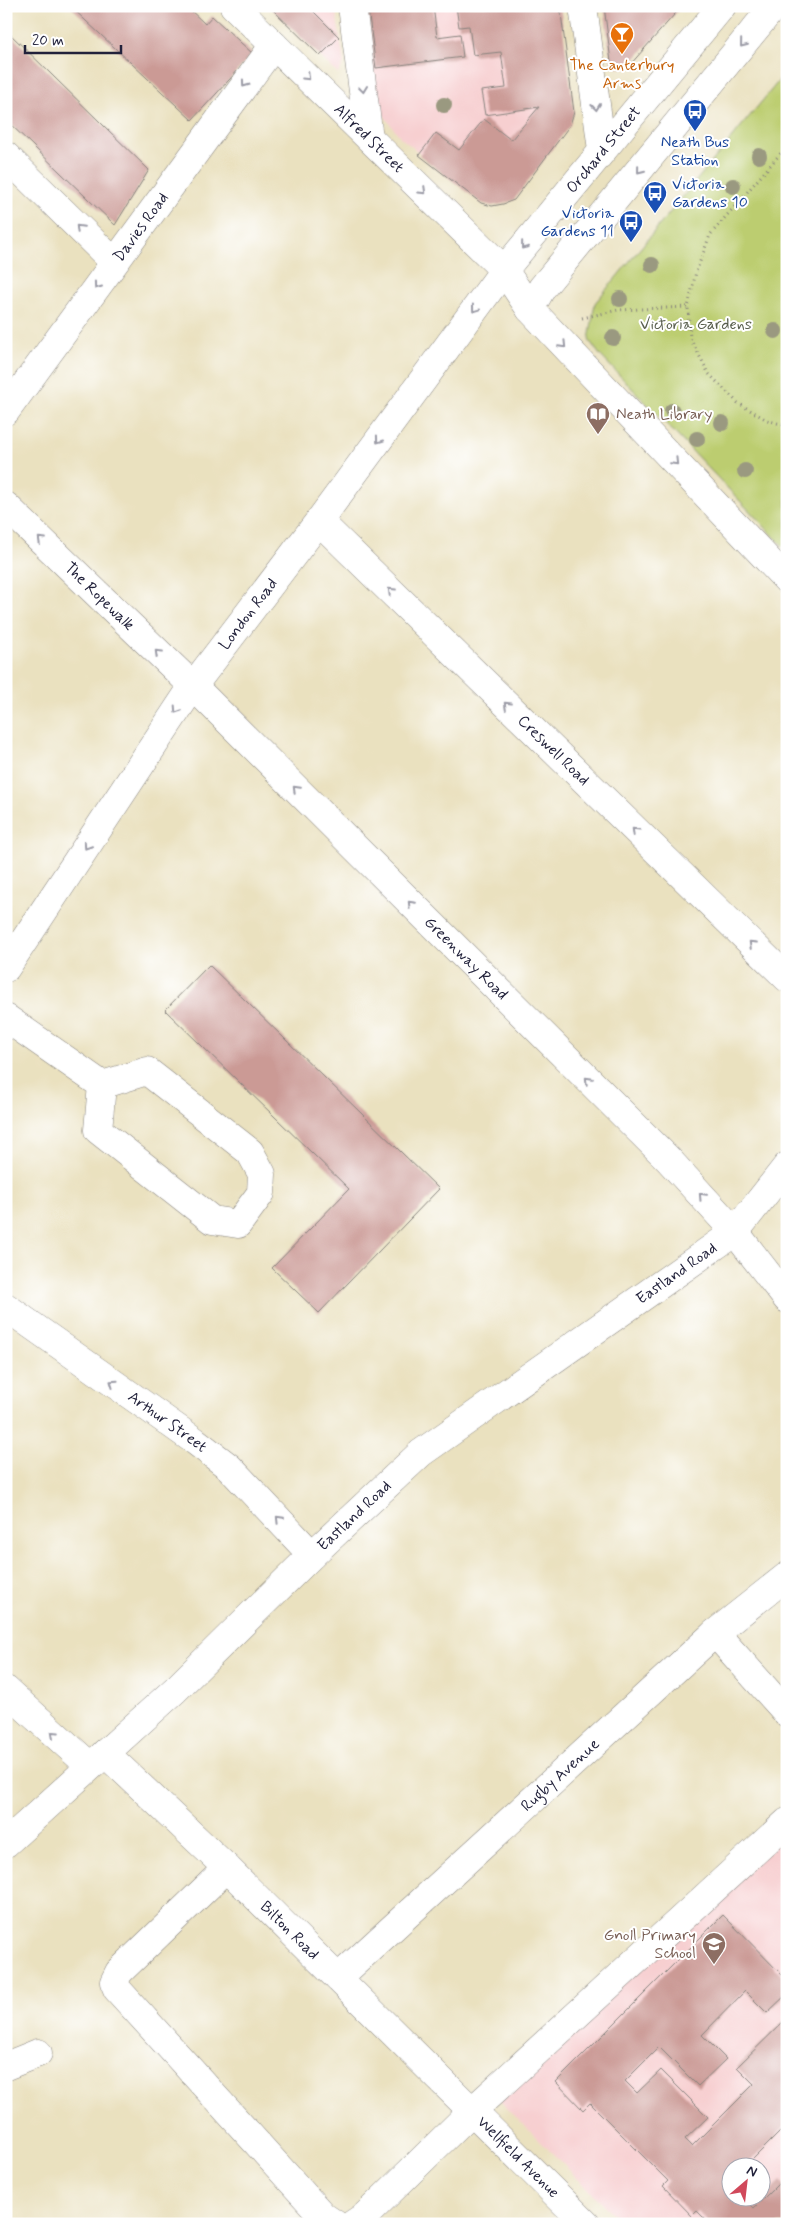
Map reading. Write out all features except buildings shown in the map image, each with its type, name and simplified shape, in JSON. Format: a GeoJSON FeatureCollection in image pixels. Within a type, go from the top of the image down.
{"type":"FeatureCollection","features":[{"type":"Feature","properties":{"kind":"street","name":"Alfred Street"},"geometry":{"type":"LineString","coordinates":[[234,6],[504,270]]}},
{"type":"Feature","properties":{"kind":"street"},"geometry":{"type":"LineString","coordinates":[[352,6],[370,138]]}},
{"type":"Feature","properties":{"kind":"street"},"geometry":{"type":"LineString","coordinates":[[583,6],[602,150]]}},
{"type":"Feature","properties":{"kind":"street","name":"Orchard Street"},"geometry":{"type":"LineString","coordinates":[[504,270],[722,6]]}},
{"type":"Feature","properties":{"kind":"street"},"geometry":{"type":"LineString","coordinates":[[530,309],[542,288],[774,6]]}},
{"type":"Feature","properties":{"kind":"street","name":"Davies Road"},"geometry":{"type":"LineString","coordinates":[[6,411],[274,45]]}},
{"type":"Feature","properties":{"kind":"street"},"geometry":{"type":"LineString","coordinates":[[6,156],[114,262]]}},
{"type":"Feature","properties":{"kind":"street"},"geometry":{"type":"LineString","coordinates":[[504,270],[530,309],[552,334],[787,580]]}},
{"type":"Feature","properties":{"kind":"street","name":"London Road"},"geometry":{"type":"LineString","coordinates":[[6,968],[193,686],[319,521],[504,270]]}},
{"type":"Feature","properties":{"kind":"street","name":"The Ropewalk"},"geometry":{"type":"LineString","coordinates":[[6,506],[193,686]]}},
{"type":"Feature","properties":{"kind":"street","name":"Creswell Road"},"geometry":{"type":"LineString","coordinates":[[319,521],[787,978]]}},
{"type":"Feature","properties":{"kind":"street","name":"Greenway Road"},"geometry":{"type":"LineString","coordinates":[[193,686],[668,1159],[736,1232],[787,1299]]}},
{"type":"Feature","properties":{"kind":"street"},"geometry":{"type":"LineString","coordinates":[[6,1018],[102,1085]]}},
{"type":"Feature","properties":{"kind":"street"},"geometry":{"type":"LineString","coordinates":[[147,1071],[250,1152],[262,1174],[261,1193],[238,1224],[212,1220],[98,1130],[102,1085],[147,1071]]}},
{"type":"Feature","properties":{"kind":"street"},"geometry":{"type":"LineString","coordinates":[[736,1232],[787,1166]]}},
{"type":"Feature","properties":{"kind":"street","name":"Eastland Road"},"geometry":{"type":"LineString","coordinates":[[6,1843],[175,1690],[312,1555],[421,1453],[736,1232]]}},
{"type":"Feature","properties":{"kind":"street","name":"Arthur Street"},"geometry":{"type":"LineString","coordinates":[[6,1308],[196,1441],[229,1467],[312,1555]]}},
{"type":"Feature","properties":{"kind":"street","name":"Rugby Avenue"},"geometry":{"type":"LineString","coordinates":[[338,1978],[716,1633],[787,1576]]}},
{"type":"Feature","properties":{"kind":"street"},"geometry":{"type":"LineString","coordinates":[[716,1633],[787,1713]]}},
{"type":"Feature","properties":{"kind":"street","name":"Bilton Road"},"geometry":{"type":"LineString","coordinates":[[6,1690],[97,1760],[227,1868],[473,2110]]}},
{"type":"Feature","properties":{"kind":"street"},"geometry":{"type":"LineString","coordinates":[[353,2224],[365,2216],[473,2110],[787,1822]]}},
{"type":"Feature","properties":{"kind":"street"},"geometry":{"type":"LineString","coordinates":[[227,1868],[119,1972],[114,1982],[117,1989],[153,2031],[323,2216],[335,2224]]}},
{"type":"Feature","properties":{"kind":"street"},"geometry":{"type":"LineString","coordinates":[[6,2066],[38,2052]]}},
{"type":"Feature","properties":{"kind":"street","name":"Wellfield Avenue"},"geometry":{"type":"LineString","coordinates":[[473,2110],[586,2224]]}},
{"type":"Feature","properties":{"kind":"path"},"geometry":{"type":"LineString","coordinates":[[787,146],[710,235],[696,272],[688,307],[690,338],[710,374],[738,403],[767,420],[787,426]]}},
{"type":"Feature","properties":{"kind":"path"},"geometry":{"type":"LineString","coordinates":[[552,334],[586,316],[618,310],[688,307]]}},
{"type":"Feature","properties":{"kind":"shaded area"},"geometry":{"type":"Polygon","coordinates":[[[269,6],[335,6],[344,63],[338,74],[269,6]]]}},
{"type":"Feature","properties":{"kind":"shaded area"},"geometry":{"type":"Polygon","coordinates":[[[363,6],[560,6],[574,112],[570,125],[514,200],[492,206],[481,203],[401,138],[377,107],[363,6]]]}},
{"type":"Feature","properties":{"kind":"shaded area","name":"Gnoll Primary School"},"geometry":{"type":"Polygon","coordinates":[[[787,1833],[787,2224],[623,2224],[497,2098],[787,1833]]]}},
{"type":"Feature","properties":{"kind":"green space","name":"Victoria Gardens"},"geometry":{"type":"Polygon","coordinates":[[[787,71],[787,550],[600,355],[589,340],[595,303],[787,71]]]}},
{"type":"Feature","properties":{"kind":"place","name":"The Canterbury Arms"},"geometry":{"type":"Point","coordinates":[622,55]}},
{"type":"Feature","properties":{"kind":"place","name":"Neath Bus Station"},"geometry":{"type":"Point","coordinates":[695,132]}},
{"type":"Feature","properties":{"kind":"place","name":"Victoria Gardens 10"},"geometry":{"type":"Point","coordinates":[655,214]}},
{"type":"Feature","properties":{"kind":"place","name":"Victoria Gardens 11"},"geometry":{"type":"Point","coordinates":[631,243]}},
{"type":"Feature","properties":{"kind":"place","name":"Neath Library"},"geometry":{"type":"Point","coordinates":[598,435]}},
{"type":"Feature","properties":{"kind":"place","name":"Gnoll Primary School"},"geometry":{"type":"Point","coordinates":[714,1965]}}]}
